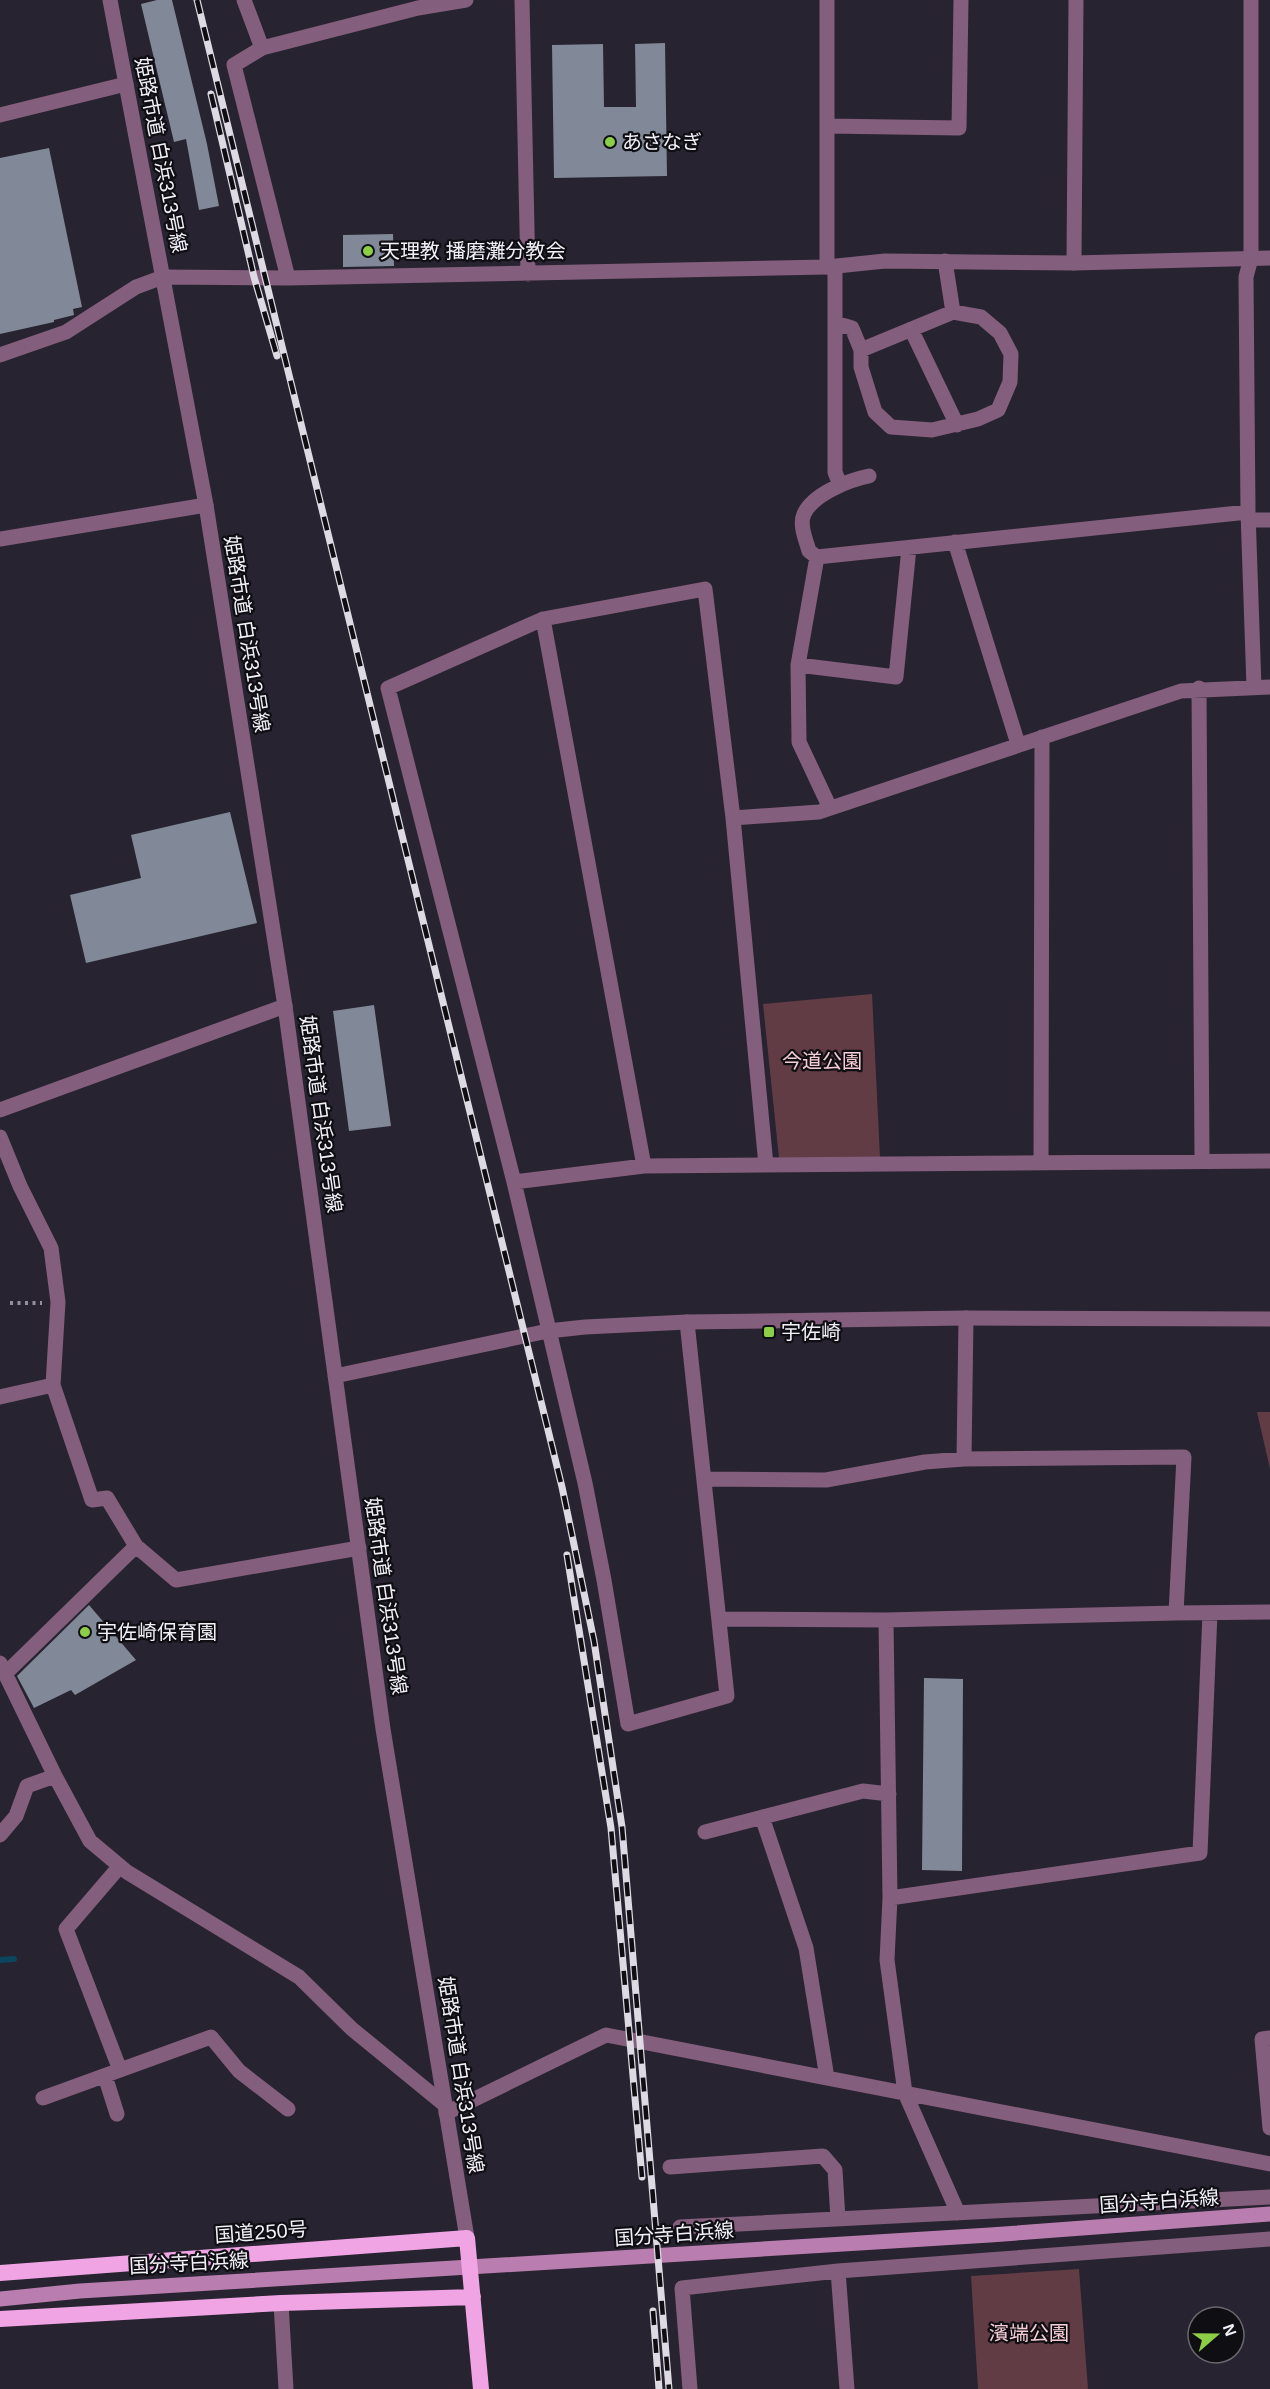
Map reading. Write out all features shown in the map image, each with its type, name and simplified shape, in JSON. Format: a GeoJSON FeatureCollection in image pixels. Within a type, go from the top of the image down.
{"type":"FeatureCollection","features":[{"type":"Feature","properties":{"kind":"highway","name":"国道250号"},"geometry":{"type":"LineString","coordinates":[[0,2273],[467,2238]]}},
{"type":"Feature","properties":{"kind":"highway"},"geometry":{"type":"LineString","coordinates":[[467,2238],[481,2389]]}},
{"type":"Feature","properties":{"kind":"highway"},"geometry":{"type":"LineString","coordinates":[[0,2319],[281,2303],[473,2296]]}},
{"type":"Feature","properties":{"kind":"main road","name":"国分寺白浜線"},"geometry":{"type":"LineString","coordinates":[[0,2298],[80,2291],[990,2235],[1270,2214]]}},
{"type":"Feature","properties":{"kind":"main road","name":"国分寺白浜線"},"geometry":{"type":"LineString","coordinates":[[0,2292],[80,2291]]}},
{"type":"Feature","properties":{"kind":"street","name":"姫路市道 白浜313号線"},"geometry":{"type":"LineString","coordinates":[[110,0],[206,505],[285,1006],[383,1729],[467,2238]]}},
{"type":"Feature","properties":{"kind":"street"},"geometry":{"type":"LineString","coordinates":[[244,0],[262,48]]}},
{"type":"Feature","properties":{"kind":"street"},"geometry":{"type":"LineString","coordinates":[[288,278],[234,65],[262,48],[418,4],[466,0]]}},
{"type":"Feature","properties":{"kind":"street"},"geometry":{"type":"LineString","coordinates":[[522,0],[528,274]]}},
{"type":"Feature","properties":{"kind":"street"},"geometry":{"type":"LineString","coordinates":[[827,0],[827,126],[835,323],[835,472],[840,485]]}},
{"type":"Feature","properties":{"kind":"street"},"geometry":{"type":"LineString","coordinates":[[827,126],[959,128],[961,0]]}},
{"type":"Feature","properties":{"kind":"street"},"geometry":{"type":"LineString","coordinates":[[1074,264],[1076,0]]}},
{"type":"Feature","properties":{"kind":"street"},"geometry":{"type":"LineString","coordinates":[[1251,0],[1251,258],[1246,277],[1248,516],[1254,687]]}},
{"type":"Feature","properties":{"kind":"street"},"geometry":{"type":"LineString","coordinates":[[0,115],[126,84]]}},
{"type":"Feature","properties":{"kind":"street"},"geometry":{"type":"LineString","coordinates":[[0,355],[66,332],[136,286],[163,277],[288,278],[528,274],[831,267],[885,261],[1074,264],[1270,258]]}},
{"type":"Feature","properties":{"kind":"street"},"geometry":{"type":"LineString","coordinates":[[945,261],[952,312]]}},
{"type":"Feature","properties":{"kind":"street"},"geometry":{"type":"LineString","coordinates":[[835,323],[852,328],[861,350],[861,367],[875,412],[891,428],[932,430],[957,425],[998,410],[1010,382],[1011,354],[1000,333],[981,316],[952,312],[861,350]]}},
{"type":"Feature","properties":{"kind":"street"},"geometry":{"type":"LineString","coordinates":[[911,329],[957,425]]}},
{"type":"Feature","properties":{"kind":"street"},"geometry":{"type":"LineString","coordinates":[[869,476],[840,485],[814,501],[804,515],[803,531],[809,552],[817,557],[955,542],[1248,516],[1270,520]]}},
{"type":"Feature","properties":{"kind":"street"},"geometry":{"type":"LineString","coordinates":[[0,539],[206,505]]}},
{"type":"Feature","properties":{"kind":"street"},"geometry":{"type":"LineString","coordinates":[[955,542],[1018,744]]}},
{"type":"Feature","properties":{"kind":"street"},"geometry":{"type":"LineString","coordinates":[[798,665],[896,677],[909,548]]}},
{"type":"Feature","properties":{"kind":"street"},"geometry":{"type":"LineString","coordinates":[[817,557],[798,665],[799,742],[830,808]]}},
{"type":"Feature","properties":{"kind":"street"},"geometry":{"type":"LineString","coordinates":[[687,1322],[727,1696],[628,1724],[587,1494],[514,1182],[388,687],[543,619],[705,589],[733,818],[766,1165]]}},
{"type":"Feature","properties":{"kind":"street"},"geometry":{"type":"LineString","coordinates":[[543,619],[644,1166]]}},
{"type":"Feature","properties":{"kind":"street"},"geometry":{"type":"LineString","coordinates":[[733,818],[819,812],[1181,691],[1199,688],[1270,687]]}},
{"type":"Feature","properties":{"kind":"street"},"geometry":{"type":"LineString","coordinates":[[1199,688],[1202,1161]]}},
{"type":"Feature","properties":{"kind":"street"},"geometry":{"type":"LineString","coordinates":[[1041,1162],[1042,737]]}},
{"type":"Feature","properties":{"kind":"street"},"geometry":{"type":"LineString","coordinates":[[0,1110],[285,1006]]}},
{"type":"Feature","properties":{"kind":"street"},"geometry":{"type":"LineString","coordinates":[[0,1137],[20,1186],[51,1248],[58,1302],[53,1385],[92,1500],[107,1498],[136,1546],[176,1580],[359,1548]]}},
{"type":"Feature","properties":{"kind":"street"},"geometry":{"type":"LineString","coordinates":[[514,1182],[644,1166],[1270,1161]]}},
{"type":"Feature","properties":{"kind":"street"},"geometry":{"type":"LineString","coordinates":[[335,1376],[548,1331],[585,1326],[687,1322],[966,1318],[1270,1319]]}},
{"type":"Feature","properties":{"kind":"street"},"geometry":{"type":"LineString","coordinates":[[964,1459],[966,1318]]}},
{"type":"Feature","properties":{"kind":"street"},"geometry":{"type":"LineString","coordinates":[[0,1397],[53,1385]]}},
{"type":"Feature","properties":{"kind":"street"},"geometry":{"type":"LineString","coordinates":[[705,1479],[825,1480],[925,1462],[964,1459],[1184,1457],[1176,1612]]}},
{"type":"Feature","properties":{"kind":"street"},"geometry":{"type":"LineString","coordinates":[[136,1546],[3,1668],[55,1776],[90,1841],[120,1866],[300,1977],[352,2030],[446,2109],[606,2035],[1270,2164]]}},
{"type":"Feature","properties":{"kind":"street"},"geometry":{"type":"LineString","coordinates":[[720,1619],[886,1620],[1176,1612],[1270,1612]]}},
{"type":"Feature","properties":{"kind":"street"},"geometry":{"type":"LineString","coordinates":[[890,1898],[1200,1853],[1210,1613]]}},
{"type":"Feature","properties":{"kind":"street"},"geometry":{"type":"LineString","coordinates":[[886,1620],[890,1898],[887,1960],[905,2093],[958,2213]]}},
{"type":"Feature","properties":{"kind":"street"},"geometry":{"type":"LineString","coordinates":[[0,1834],[16,1815],[27,1786],[55,1776]]}},
{"type":"Feature","properties":{"kind":"street"},"geometry":{"type":"LineString","coordinates":[[705,1832],[862,1791],[889,1794]]}},
{"type":"Feature","properties":{"kind":"street"},"geometry":{"type":"LineString","coordinates":[[762,1817],[806,1948],[827,2078]]}},
{"type":"Feature","properties":{"kind":"street"},"geometry":{"type":"LineString","coordinates":[[120,1866],[66,1929],[120,2070]]}},
{"type":"Feature","properties":{"kind":"street"},"geometry":{"type":"LineString","coordinates":[[42,2098],[211,2037],[239,2071],[288,2109]]}},
{"type":"Feature","properties":{"kind":"street"},"geometry":{"type":"LineString","coordinates":[[1270,2038],[1262,2039],[1270,2127]]}},
{"type":"Feature","properties":{"kind":"street"},"geometry":{"type":"LineString","coordinates":[[105,2076],[117,2114]]}},
{"type":"Feature","properties":{"kind":"street"},"geometry":{"type":"LineString","coordinates":[[670,2167],[823,2156],[835,2170],[838,2219]]}},
{"type":"Feature","properties":{"kind":"street"},"geometry":{"type":"LineString","coordinates":[[680,2227],[1270,2197]]}},
{"type":"Feature","properties":{"kind":"street"},"geometry":{"type":"LineString","coordinates":[[690,2389],[682,2288],[838,2271],[1270,2239]]}},
{"type":"Feature","properties":{"kind":"street"},"geometry":{"type":"LineString","coordinates":[[838,2271],[847,2389]]}},
{"type":"Feature","properties":{"kind":"street"},"geometry":{"type":"LineString","coordinates":[[281,2303],[286,2389]]}},
{"type":"Feature","properties":{"kind":"path"},"geometry":{"type":"LineString","coordinates":[[10,1303],[58,1302]]}},
{"type":"Feature","properties":{"kind":"green space","name":"今道公園"},"geometry":{"type":"Polygon","coordinates":[[[872,994],[880,1157],[779,1158],[763,1004],[872,994]]]}},
{"type":"Feature","properties":{"kind":"green space"},"geometry":{"type":"Polygon","coordinates":[[[1257,1412],[1270,1412],[1270,1469],[1257,1412]]]}},
{"type":"Feature","properties":{"kind":"green space","name":"濱端公園"},"geometry":{"type":"Polygon","coordinates":[[[1079,2269],[1088,2389],[978,2389],[971,2276],[1079,2269]]]}},
{"type":"Feature","properties":{"kind":"building"},"geometry":{"type":"Polygon","coordinates":[[[157,0],[172,0],[207,144],[219,206],[199,210],[186,139],[174,142],[141,4],[157,0]]]}},
{"type":"Feature","properties":{"kind":"building","name":"あさなぎ"},"geometry":{"type":"Polygon","coordinates":[[[665,43],[667,176],[554,178],[552,45],[603,44],[604,107],[636,107],[635,44],[665,43]]]}},
{"type":"Feature","properties":{"kind":"building"},"geometry":{"type":"Polygon","coordinates":[[[49,148],[82,307],[73,309],[74,315],[54,320],[54,322],[0,334],[0,158],[49,148]]]}},
{"type":"Feature","properties":{"kind":"building","name":"天理教 播磨灘分教会"},"geometry":{"type":"Polygon","coordinates":[[[393,234],[394,266],[343,267],[343,235],[393,234]]]}},
{"type":"Feature","properties":{"kind":"building"},"geometry":{"type":"Polygon","coordinates":[[[230,812],[257,923],[86,963],[70,895],[141,878],[131,835],[230,812]]]}},
{"type":"Feature","properties":{"kind":"building"},"geometry":{"type":"Polygon","coordinates":[[[374,1005],[391,1126],[349,1131],[333,1011],[374,1005]]]}},
{"type":"Feature","properties":{"kind":"building","name":"宇佐崎保育園"},"geometry":{"type":"Polygon","coordinates":[[[89,1605],[136,1660],[75,1695],[71,1690],[34,1708],[17,1676],[89,1605]]]}},
{"type":"Feature","properties":{"kind":"building"},"geometry":{"type":"Polygon","coordinates":[[[924,1678],[963,1679],[962,1871],[922,1870],[924,1678]]]}},
{"type":"Feature","properties":{"kind":"waterway"},"geometry":{"type":"LineString","coordinates":[[0,1960],[14,1959]]}},
{"type":"Feature","properties":{"kind":"railway"},"geometry":{"type":"LineString","coordinates":[[197,0],[562,1487],[594,1641],[622,1827],[669,2389]]}},
{"type":"Feature","properties":{"kind":"railway"},"geometry":{"type":"LineString","coordinates":[[211,94],[254,277],[277,356]]}},
{"type":"Feature","properties":{"kind":"railway"},"geometry":{"type":"LineString","coordinates":[[567,1555],[611,1828],[642,2177]]}},
{"type":"Feature","properties":{"kind":"railway"},"geometry":{"type":"LineString","coordinates":[[653,2311],[659,2389]]}},
{"type":"Feature","properties":{"kind":"place","name":"あさなぎ"},"geometry":{"type":"Point","coordinates":[610,142]}},
{"type":"Feature","properties":{"kind":"place","name":"天理教 播磨灘分教会"},"geometry":{"type":"Point","coordinates":[368,251]}},
{"type":"Feature","properties":{"kind":"place","name":"宇佐崎"},"geometry":{"type":"Point","coordinates":[769,1332]}},
{"type":"Feature","properties":{"kind":"place","name":"宇佐崎保育園"},"geometry":{"type":"Point","coordinates":[85,1632]}}]}
